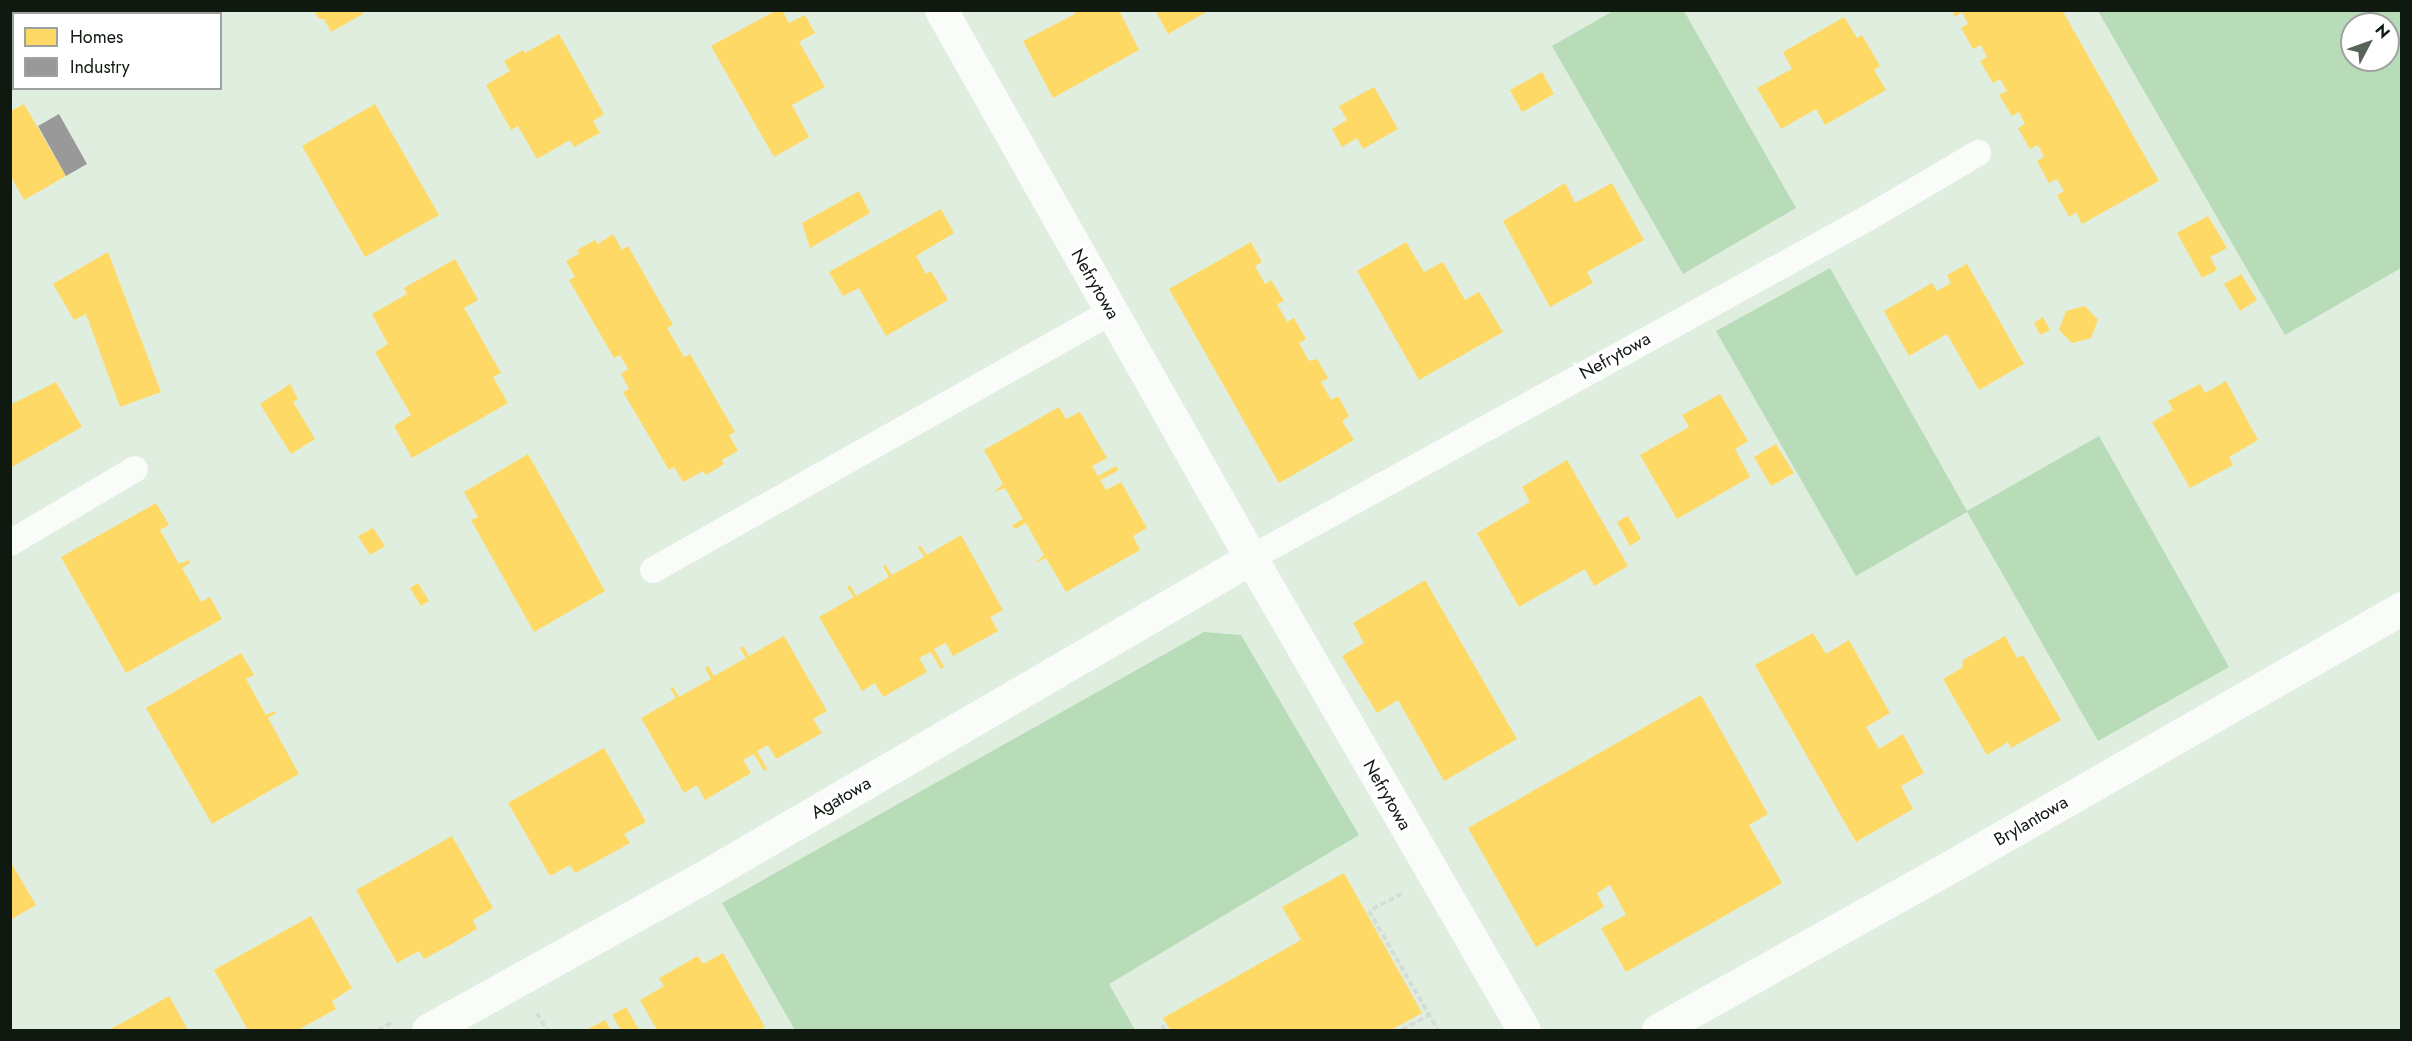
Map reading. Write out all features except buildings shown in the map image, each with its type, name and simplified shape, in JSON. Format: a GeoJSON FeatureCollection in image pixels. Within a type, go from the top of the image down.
{"type":"FeatureCollection","features":[{"type":"Feature","properties":{"kind":"street","name":"Nefrytowa"},"geometry":{"type":"LineString","coordinates":[[941,10],[1251,558],[1524,1030]]}},
{"type":"Feature","properties":{"kind":"street","name":"Agatowa"},"geometry":{"type":"LineString","coordinates":[[428,1030],[702,878],[1251,558]]}},
{"type":"Feature","properties":{"kind":"street","name":"Brylantowa"},"geometry":{"type":"LineString","coordinates":[[1658,1030],[2402,608]]}},
{"type":"Feature","properties":{"kind":"lane","name":"Nefrytowa"},"geometry":{"type":"LineString","coordinates":[[1251,558],[1868,218],[1978,153]]}},
{"type":"Feature","properties":{"kind":"lane"},"geometry":{"type":"LineString","coordinates":[[653,570],[1111,312]]}},
{"type":"Feature","properties":{"kind":"lane"},"geometry":{"type":"LineString","coordinates":[[10,543],[135,469]]}},
{"type":"Feature","properties":{"kind":"path"},"geometry":{"type":"LineString","coordinates":[[1411,890],[1369,911],[1438,1030]]}},
{"type":"Feature","properties":{"kind":"path"},"geometry":{"type":"LineString","coordinates":[[533,1006],[547,1030]]}},
{"type":"Feature","properties":{"kind":"path"},"geometry":{"type":"LineString","coordinates":[[1402,1030],[1429,1015]]}},
{"type":"Feature","properties":{"kind":"path"},"geometry":{"type":"LineString","coordinates":[[1162,1025],[1165,1030]]}},
{"type":"Feature","properties":{"kind":"green space"},"geometry":{"type":"Polygon","coordinates":[[[1613,11],[1684,11],[1796,208],[1683,274],[1552,46],[1613,11]]]}},
{"type":"Feature","properties":{"kind":"green space"},"geometry":{"type":"Polygon","coordinates":[[[2098,11],[2401,11],[2401,268],[2285,335],[2098,11]]]}},
{"type":"Feature","properties":{"kind":"green space"},"geometry":{"type":"Polygon","coordinates":[[[1830,268],[1967,511],[2099,436],[2229,667],[2098,741],[1967,512],[1856,576],[1716,331],[1830,268]]]}},
{"type":"Feature","properties":{"kind":"green space"},"geometry":{"type":"Polygon","coordinates":[[[1204,632],[1241,635],[1359,835],[1109,984],[1135,1030],[795,1030],[722,903],[1204,632]]]}}]}
